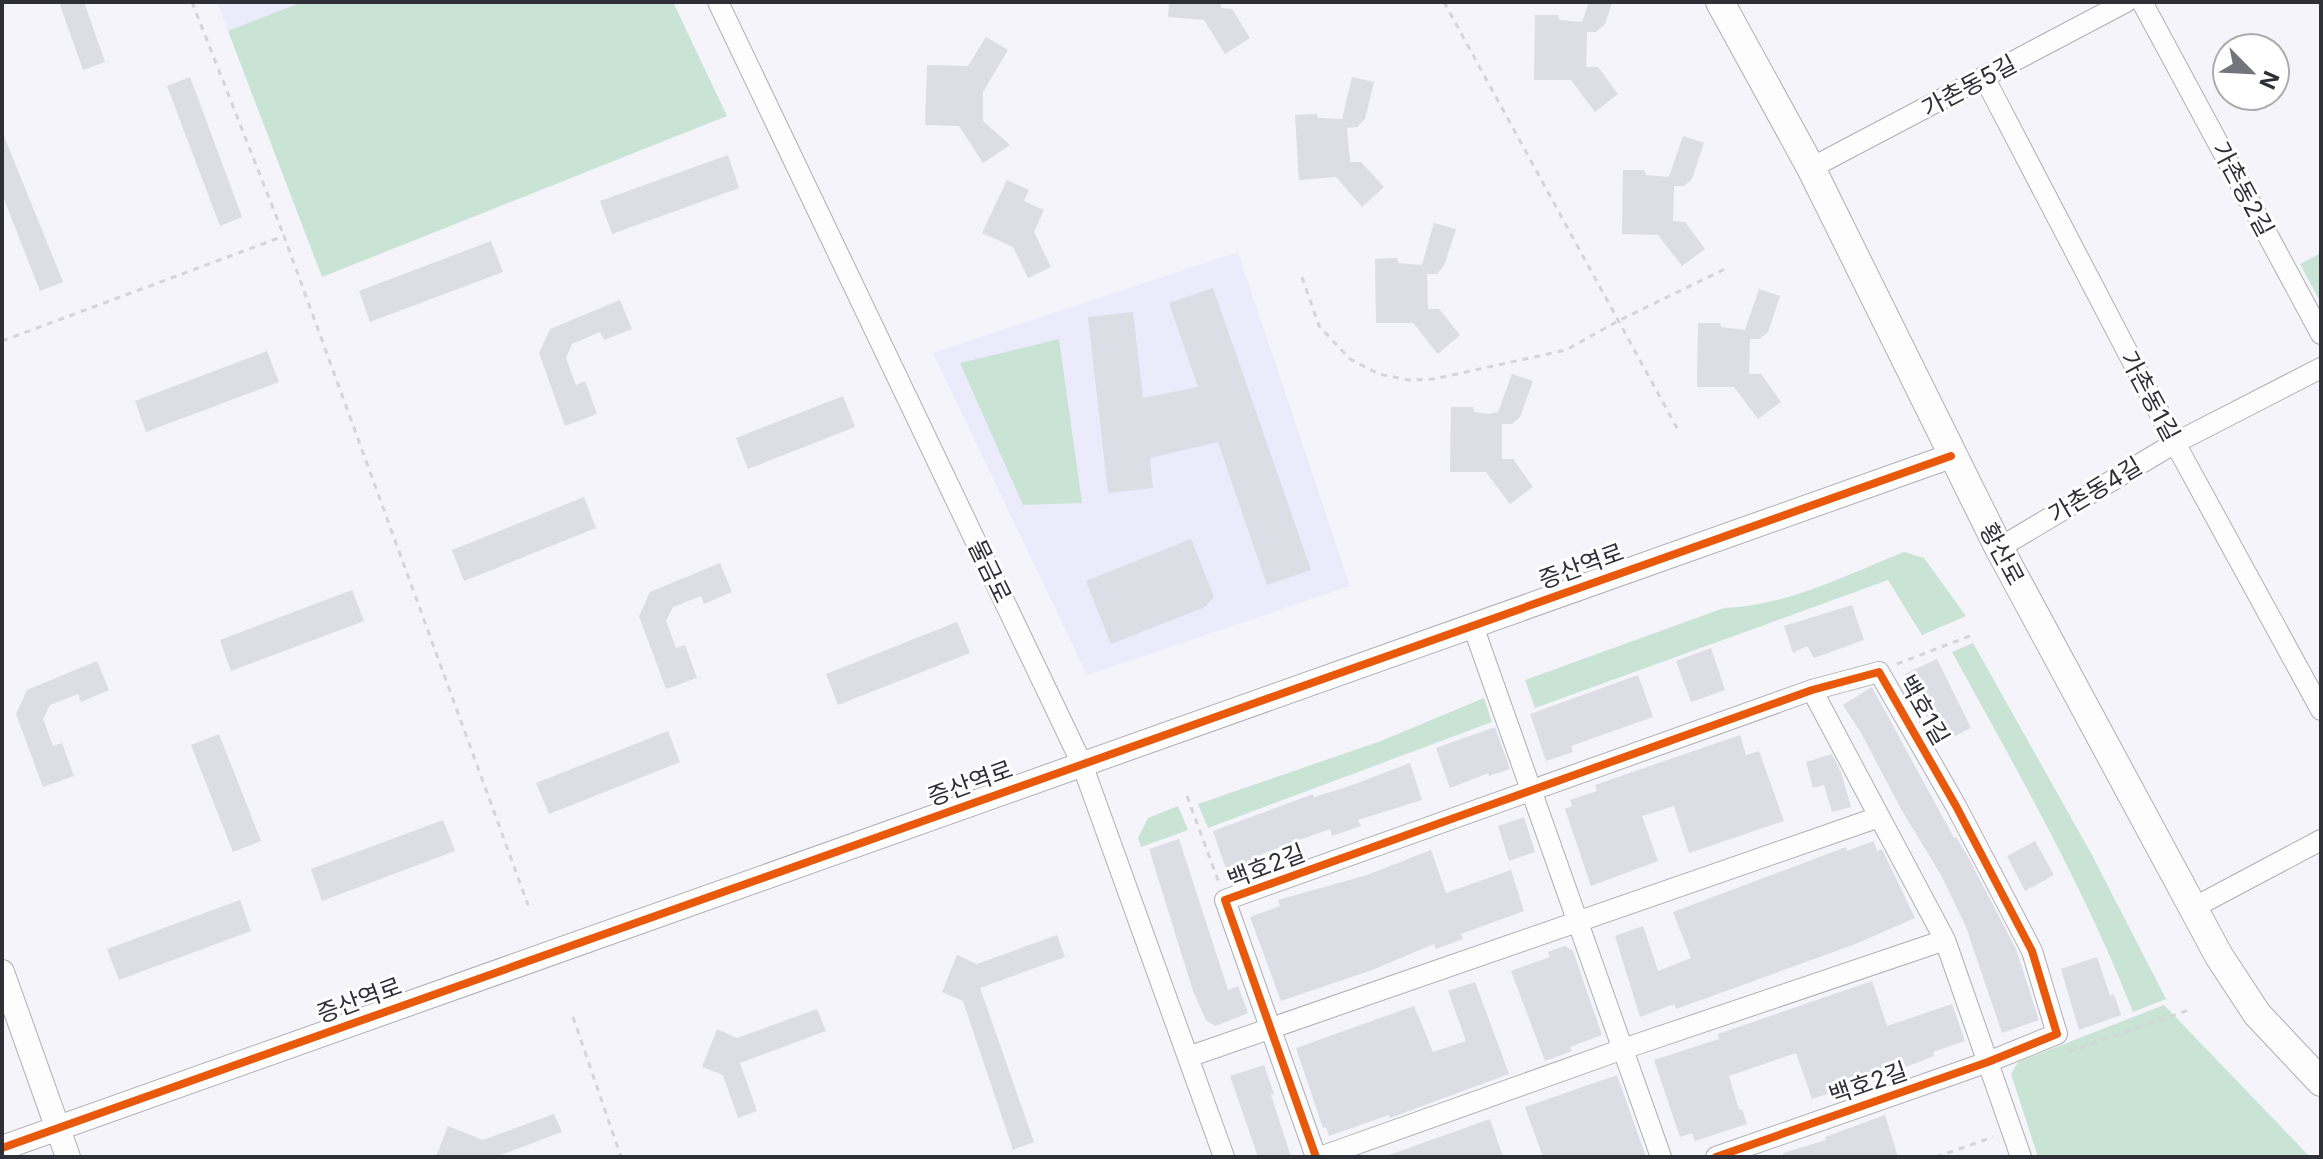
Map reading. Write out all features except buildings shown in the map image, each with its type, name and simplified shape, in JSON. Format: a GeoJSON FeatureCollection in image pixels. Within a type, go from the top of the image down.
{"type":"FeatureCollection","features":[{"type":"Feature","properties":{"kind":"main road","name":"황산로"},"geometry":{"type":"LineString","coordinates":[[1720,2],[1811,168],[1999,548],[2219,956],[2257,1014],[2321,1082]]}},
{"type":"Feature","properties":{"kind":"street","name":"물금로"},"geometry":{"type":"LineString","coordinates":[[718,2],[1082,764],[1224,1157]]}},
{"type":"Feature","properties":{"kind":"street","name":"가촌동5길"},"geometry":{"type":"LineString","coordinates":[[1811,168],[2126,2]]}},
{"type":"Feature","properties":{"kind":"street","name":"가촌동2길"},"geometry":{"type":"LineString","coordinates":[[2142,2],[2321,334]]}},
{"type":"Feature","properties":{"kind":"street","name":"가촌동1길"},"geometry":{"type":"LineString","coordinates":[[1985,79],[2175,443],[2321,710]]}},
{"type":"Feature","properties":{"kind":"street","name":"가촌동4길"},"geometry":{"type":"LineString","coordinates":[[1999,548],[2175,443],[2321,368]]}},
{"type":"Feature","properties":{"kind":"street","name":"증산역로"},"geometry":{"type":"LineString","coordinates":[[2,1148],[1951,456]]}},
{"type":"Feature","properties":{"kind":"street"},"geometry":{"type":"LineString","coordinates":[[1473,626],[1661,1157]]}},
{"type":"Feature","properties":{"kind":"street","name":"백호1길"},"geometry":{"type":"LineString","coordinates":[[1531,792],[1812,690],[1879,672],[1956,806],[2032,951],[2057,1034],[1988,1062]]}},
{"type":"Feature","properties":{"kind":"street"},"geometry":{"type":"LineString","coordinates":[[1812,690],[1945,940],[2021,1157]]}},
{"type":"Feature","properties":{"kind":"street","name":"백호2길"},"geometry":{"type":"LineString","coordinates":[[1531,792],[1225,900],[1318,1157],[1945,940]]}},
{"type":"Feature","properties":{"kind":"street"},"geometry":{"type":"LineString","coordinates":[[1188,1057],[1879,817]]}},
{"type":"Feature","properties":{"kind":"street"},"geometry":{"type":"LineString","coordinates":[[2193,908],[2321,840]]}},
{"type":"Feature","properties":{"kind":"street"},"geometry":{"type":"LineString","coordinates":[[2,972],[68,1157]]}},
{"type":"Feature","properties":{"kind":"street","name":"백호2길"},"geometry":{"type":"LineString","coordinates":[[1716,1157],[1988,1062]]}},
{"type":"Feature","properties":{"kind":"path"},"geometry":{"type":"LineString","coordinates":[[192,2],[284,236],[528,905]]}},
{"type":"Feature","properties":{"kind":"path"},"geometry":{"type":"LineString","coordinates":[[1444,2],[1677,428]]}},
{"type":"Feature","properties":{"kind":"path"},"geometry":{"type":"LineString","coordinates":[[2,341],[284,236]]}},
{"type":"Feature","properties":{"kind":"path"},"geometry":{"type":"LineString","coordinates":[[1302,277],[1319,326],[1350,359],[1379,374],[1409,380],[1434,379],[1566,350],[1729,267]]}},
{"type":"Feature","properties":{"kind":"path"},"geometry":{"type":"LineString","coordinates":[[1879,672],[1975,634]]}},
{"type":"Feature","properties":{"kind":"path"},"geometry":{"type":"LineString","coordinates":[[1187,796],[1225,900]]}},
{"type":"Feature","properties":{"kind":"path"},"geometry":{"type":"LineString","coordinates":[[2069,1052],[2189,1010]]}},
{"type":"Feature","properties":{"kind":"path"},"geometry":{"type":"LineString","coordinates":[[573,1017],[621,1157]]}},
{"type":"Feature","properties":{"kind":"path"},"geometry":{"type":"LineString","coordinates":[[1936,1157],[2012,1131]]}},
{"type":"Feature","properties":{"kind":"shaded area"},"geometry":{"type":"Polygon","coordinates":[[[217,2],[302,2],[228,31],[217,2]]]}},
{"type":"Feature","properties":{"kind":"shaded area"},"geometry":{"type":"Polygon","coordinates":[[[1238,252],[1350,586],[1087,675],[933,353],[1238,252]]]}},
{"type":"Feature","properties":{"kind":"green space"},"geometry":{"type":"Polygon","coordinates":[[[302,2],[673,2],[727,116],[322,277],[228,31],[302,2]]]}},
{"type":"Feature","properties":{"kind":"green space"},"geometry":{"type":"Polygon","coordinates":[[[2321,253],[2321,303],[2300,264],[2321,253]]]}},
{"type":"Feature","properties":{"kind":"green space"},"geometry":{"type":"Polygon","coordinates":[[[1059,339],[1082,503],[1023,505],[960,363],[1059,339]]]}},
{"type":"Feature","properties":{"kind":"green space"},"geometry":{"type":"Polygon","coordinates":[[[1904,552],[1924,558],[1966,616],[1922,635],[1888,580],[1535,708],[1525,680],[1724,608],[1770,602],[1816,588],[1904,552]]]}},
{"type":"Feature","properties":{"kind":"green space"},"geometry":{"type":"Polygon","coordinates":[[[1973,643],[2092,855],[2166,999],[2133,1012],[2071,874],[1952,652],[1973,643]]]}},
{"type":"Feature","properties":{"kind":"green space"},"geometry":{"type":"Polygon","coordinates":[[[1484,698],[1492,722],[1208,828],[1198,804],[1381,741],[1484,698]]]}},
{"type":"Feature","properties":{"kind":"green space"},"geometry":{"type":"Polygon","coordinates":[[[1178,806],[1188,830],[1141,847],[1138,838],[1148,818],[1178,806]]]}},
{"type":"Feature","properties":{"kind":"green space"},"geometry":{"type":"Polygon","coordinates":[[[2164,1005],[2310,1157],[2038,1157],[2011,1074],[2018,1062],[2164,1005]]]}},
{"type":"Feature","properties":{"kind":"cycle path"},"geometry":{"type":"LineString","coordinates":[[2,1148],[1951,456]]}},
{"type":"Feature","properties":{"kind":"cycle path"},"geometry":{"type":"LineString","coordinates":[[1316,1157],[1225,900],[1812,690],[1879,672],[1956,806],[2032,951],[2057,1034],[1988,1062],[1716,1157]]}}]}
